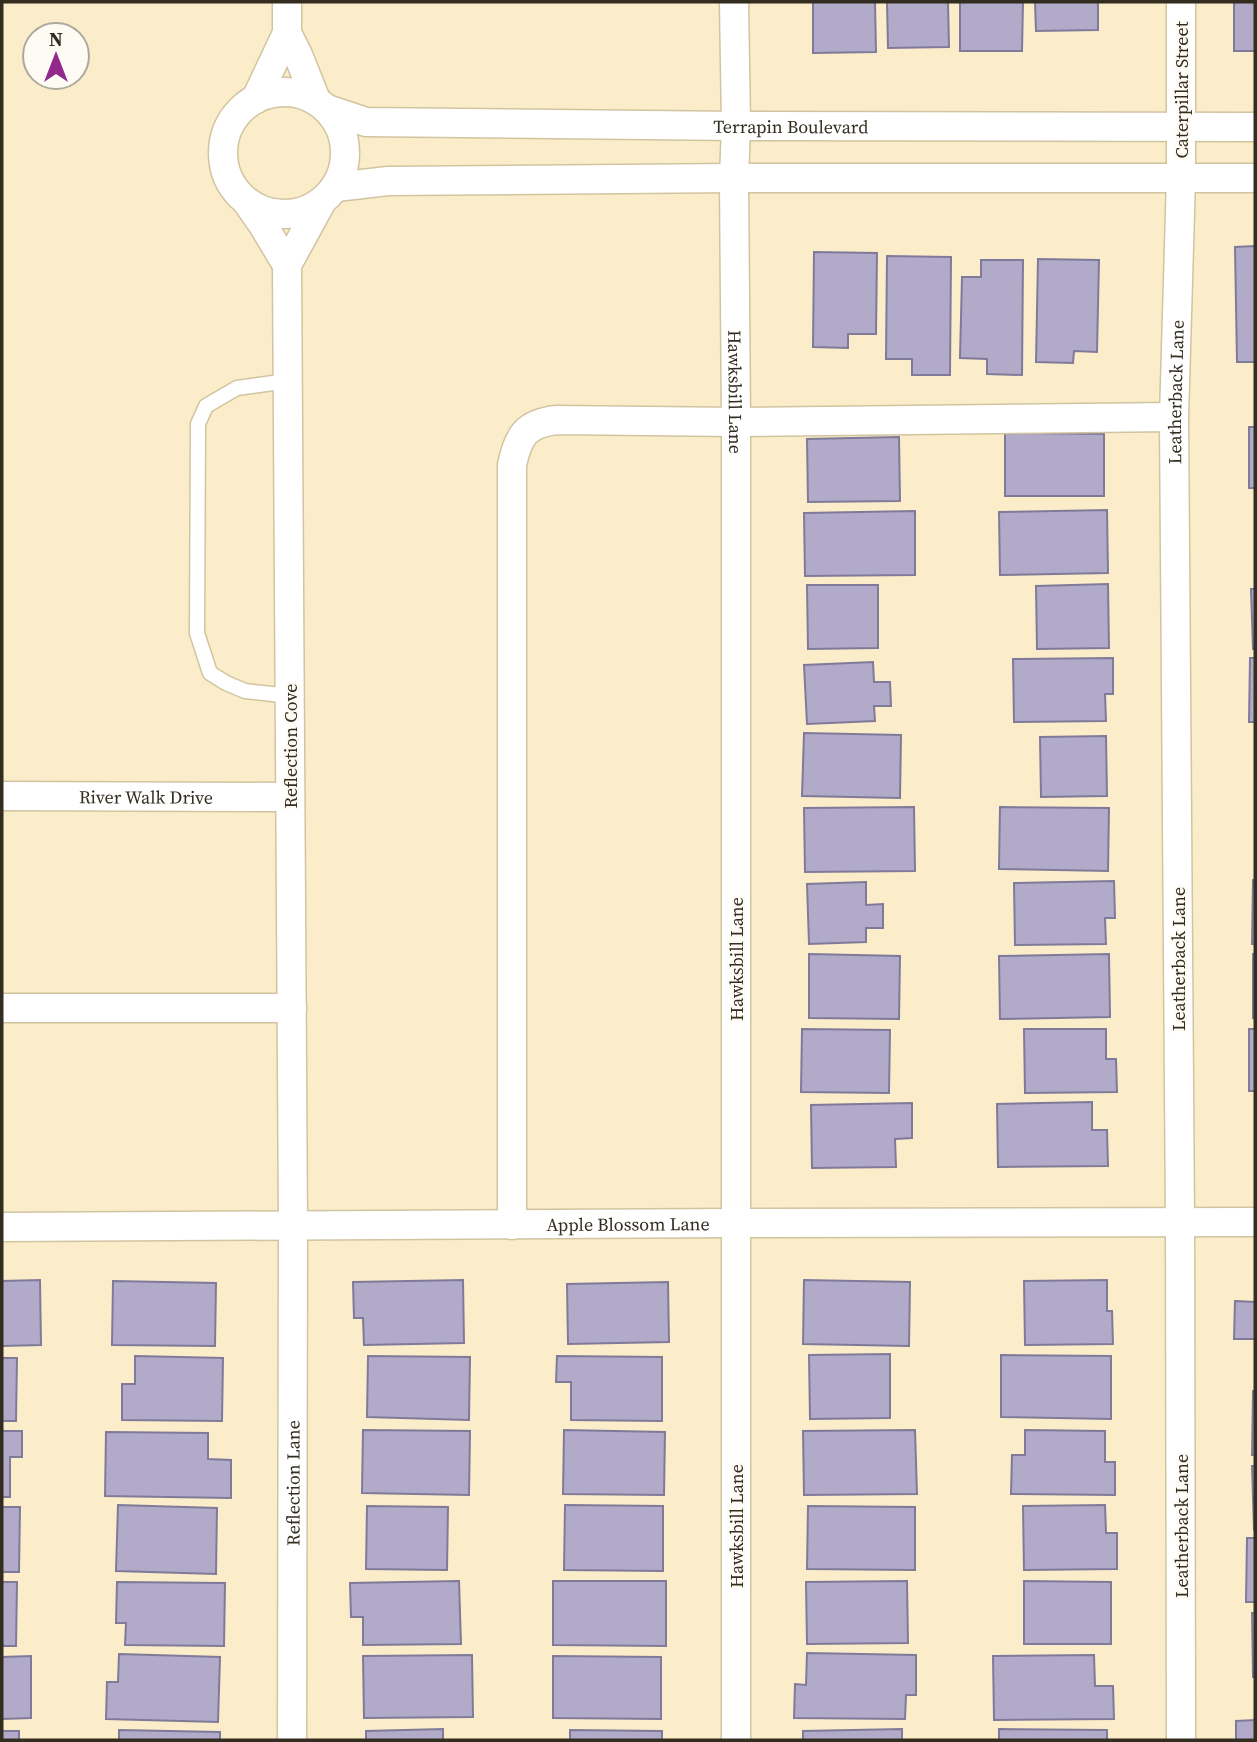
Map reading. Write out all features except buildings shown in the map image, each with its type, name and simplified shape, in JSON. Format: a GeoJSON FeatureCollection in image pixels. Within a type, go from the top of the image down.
{"type":"FeatureCollection","features":[{"type":"Feature","properties":{"kind":"street"},"geometry":{"type":"LineString","coordinates":[[256,99],[287,33],[287,2]]}},
{"type":"Feature","properties":{"kind":"street","name":"Hawksbill Lane"},"geometry":{"type":"LineString","coordinates":[[734,2],[736,1740]]}},
{"type":"Feature","properties":{"kind":"street","name":"Caterpillar Street"},"geometry":{"type":"LineString","coordinates":[[1181,2],[1181,178]]}},
{"type":"Feature","properties":{"kind":"street"},"geometry":{"type":"LineString","coordinates":[[287,33],[321,104]]}},
{"type":"Feature","properties":{"kind":"street"},"geometry":{"type":"LineString","coordinates":[[287,265],[263,225],[233,187],[225,169],[223,148],[228,128],[239,111],[256,99],[276,92],[287,92],[321,104],[331,113],[341,129],[346,149],[344,169],[329,194]]}},
{"type":"Feature","properties":{"kind":"street","name":"Terrapin Boulevard"},"geometry":{"type":"LineString","coordinates":[[321,104],[366,122],[1255,127]]}},
{"type":"Feature","properties":{"kind":"street","name":"Leatherback Lane"},"geometry":{"type":"LineString","coordinates":[[1181,178],[1174,417],[1181,1740]]}},
{"type":"Feature","properties":{"kind":"street"},"geometry":{"type":"LineString","coordinates":[[247,202],[265,211],[287,214],[304,211],[329,194],[388,181],[1255,178]]}},
{"type":"Feature","properties":{"kind":"street","name":"Reflection Cove"},"geometry":{"type":"LineString","coordinates":[[293,1226],[287,265],[329,194]]}},
{"type":"Feature","properties":{"kind":"street"},"geometry":{"type":"LineString","coordinates":[[512,1225],[512,465],[520,438],[530,428],[542,422],[557,420],[736,422],[1174,417]]}},
{"type":"Feature","properties":{"kind":"street","name":"River Walk Drive"},"geometry":{"type":"LineString","coordinates":[[2,796],[290,797]]}},
{"type":"Feature","properties":{"kind":"street"},"geometry":{"type":"LineString","coordinates":[[2,1008],[292,1008]]}},
{"type":"Feature","properties":{"kind":"street","name":"Apple Blossom Lane"},"geometry":{"type":"LineString","coordinates":[[2,1227],[1255,1222]]}},
{"type":"Feature","properties":{"kind":"street","name":"Reflection Lane"},"geometry":{"type":"LineString","coordinates":[[292,1740],[293,1226]]}},
{"type":"Feature","properties":{"kind":"lane"},"geometry":{"type":"LineString","coordinates":[[288,381],[237,388],[206,407],[198,424],[197,633],[210,673],[245,691],[290,696]]}}]}
